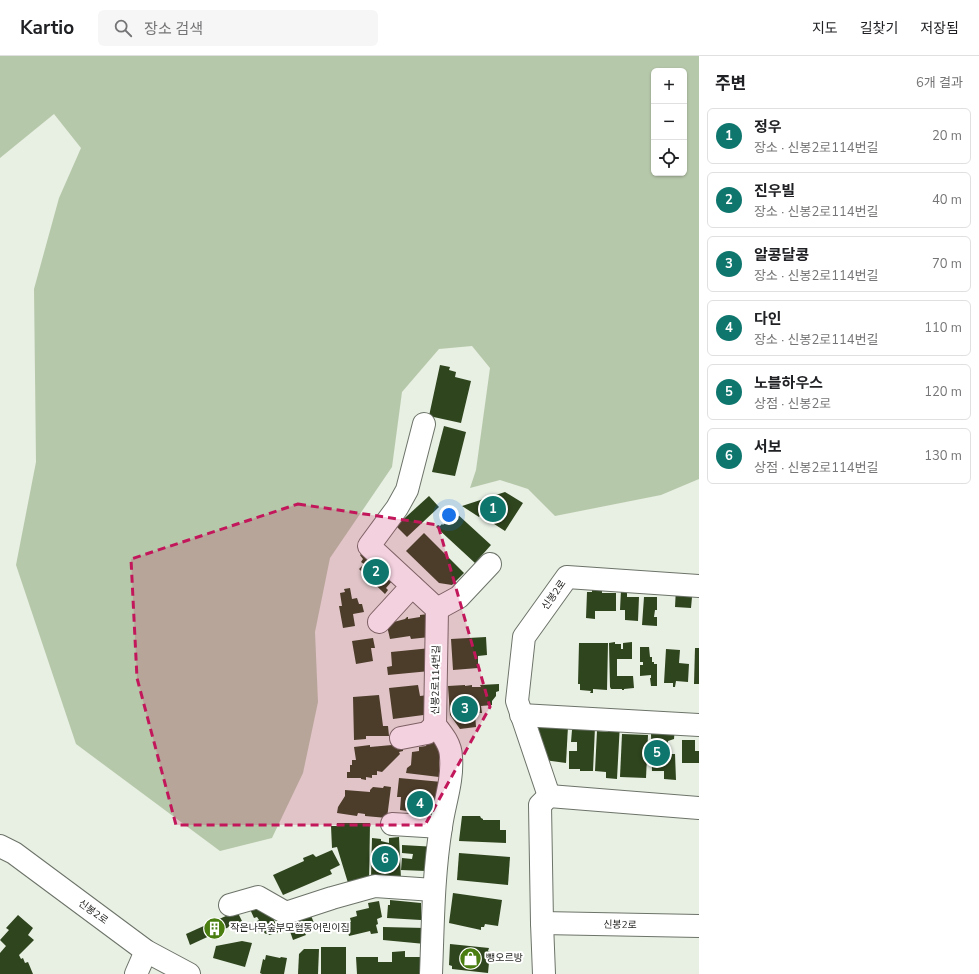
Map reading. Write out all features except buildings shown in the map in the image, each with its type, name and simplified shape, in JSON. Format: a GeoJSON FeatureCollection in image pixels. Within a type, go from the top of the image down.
{"type":"FeatureCollection","features":[{"type":"Feature","properties":{"kind":"street"},"geometry":{"type":"LineString","coordinates":[[424,424],[407,490],[397,508],[370,546],[437,609],[459,597],[490,564]]}},
{"type":"Feature","properties":{"kind":"street","name":"신봉2로"},"geometry":{"type":"LineString","coordinates":[[549,796],[517,701],[524,637],[567,577],[699,586]]}},
{"type":"Feature","properties":{"kind":"street"},"geometry":{"type":"LineString","coordinates":[[379,622],[412,586]]}},
{"type":"Feature","properties":{"kind":"street","name":"신봉2로114번길"},"geometry":{"type":"LineString","coordinates":[[431,974],[434,890],[441,827],[450,785],[451,757],[446,739],[435,725],[437,609]]}},
{"type":"Feature","properties":{"kind":"street"},"geometry":{"type":"LineString","coordinates":[[521,715],[699,725]]}},
{"type":"Feature","properties":{"kind":"street"},"geometry":{"type":"LineString","coordinates":[[401,738],[427,733],[435,725]]}},
{"type":"Feature","properties":{"kind":"street"},"geometry":{"type":"LineString","coordinates":[[544,974],[539,817],[540,804],[549,796],[699,808]]}},
{"type":"Feature","properties":{"kind":"street"},"geometry":{"type":"LineString","coordinates":[[392,824],[441,827]]}},
{"type":"Feature","properties":{"kind":"street","name":"신봉2로"},"geometry":{"type":"LineString","coordinates":[[0,846],[14,853],[146,951],[189,974]]}},
{"type":"Feature","properties":{"kind":"street"},"geometry":{"type":"LineString","coordinates":[[230,905],[258,897],[286,913],[374,886],[434,890]]}},
{"type":"Feature","properties":{"kind":"street","name":"신봉2로"},"geometry":{"type":"LineString","coordinates":[[542,923],[699,926]]}},
{"type":"Feature","properties":{"kind":"street"},"geometry":{"type":"LineString","coordinates":[[136,974],[146,951]]}},
{"type":"Feature","properties":{"kind":"highlighted area"},"geometry":{"type":"Polygon","coordinates":[[[298,504],[438,525],[490,707],[425,825],[176,825],[137,678],[131,559],[298,504]]]}},
{"type":"Feature","properties":{"kind":"green space"},"geometry":{"type":"Polygon","coordinates":[[[0,56],[699,56],[699,479],[661,495],[555,516],[528,489],[500,480],[470,488],[476,470],[490,368],[472,346],[439,349],[402,392],[392,467],[330,558],[315,632],[318,702],[303,773],[272,838],[220,851],[76,744],[16,565],[36,462],[34,289],[59,198],[81,148],[54,114],[0,158],[0,56]]]}},
{"type":"Feature","properties":{"kind":"place","name":"정우"},"geometry":{"type":"Point","coordinates":[493,509]}},
{"type":"Feature","properties":{"kind":"place","name":"진우빌"},"geometry":{"type":"Point","coordinates":[376,572]}},
{"type":"Feature","properties":{"kind":"place","name":"알콩달콩"},"geometry":{"type":"Point","coordinates":[465,709]}},
{"type":"Feature","properties":{"kind":"place","name":"노블하우스"},"geometry":{"type":"Point","coordinates":[657,753]}},
{"type":"Feature","properties":{"kind":"place","name":"다인"},"geometry":{"type":"Point","coordinates":[420,804]}},
{"type":"Feature","properties":{"kind":"place","name":"서보"},"geometry":{"type":"Point","coordinates":[385,859]}},
{"type":"Feature","properties":{"kind":"place","name":"작은나무숲부모협동어린이집"},"geometry":{"type":"Point","coordinates":[214,928]}},
{"type":"Feature","properties":{"kind":"place","name":"뺑오르방"},"geometry":{"type":"Point","coordinates":[471,958]}}]}
